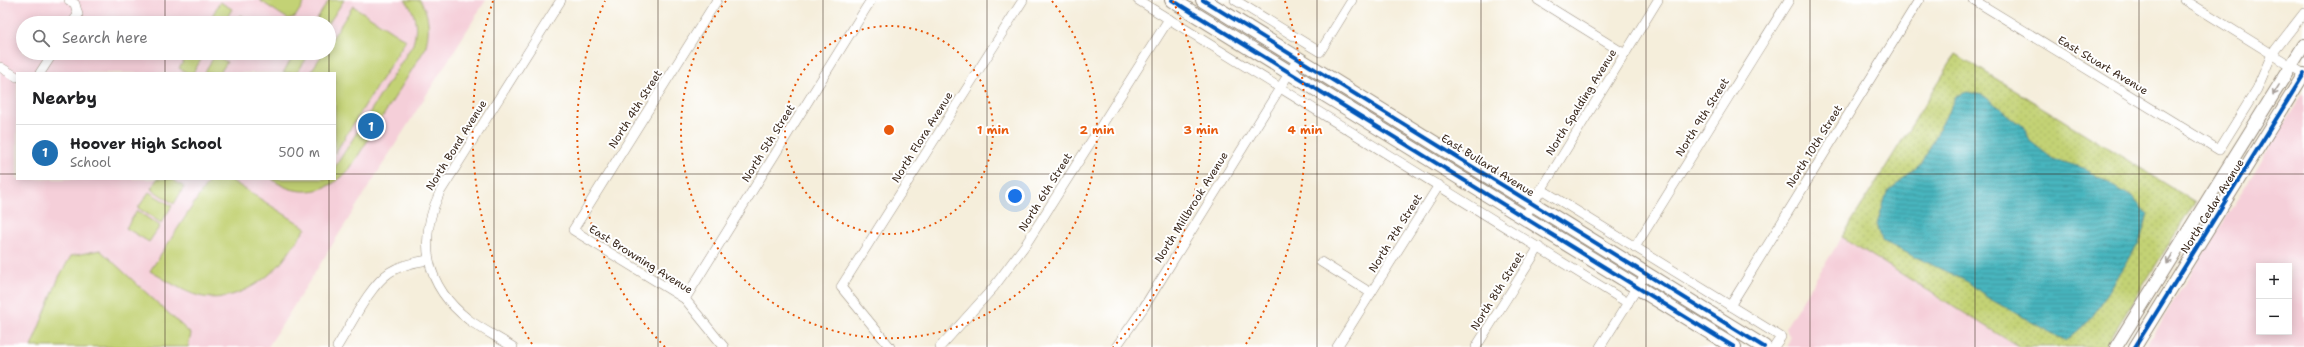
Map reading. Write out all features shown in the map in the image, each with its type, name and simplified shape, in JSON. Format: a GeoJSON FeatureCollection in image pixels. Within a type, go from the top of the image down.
{"type":"FeatureCollection","features":[{"type":"Feature","properties":{"kind":"main road"},"geometry":{"type":"LineString","coordinates":[[1172,0],[1734,347]]}},
{"type":"Feature","properties":{"kind":"main road","name":"East Bullard Avenue"},"geometry":{"type":"LineString","coordinates":[[1203,0],[1764,347]]}},
{"type":"Feature","properties":{"kind":"main road","name":"North Cedar Avenue"},"geometry":{"type":"LineString","coordinates":[[2116,347],[2304,44]]}},
{"type":"Feature","properties":{"kind":"main road","name":"North Cedar Avenue"},"geometry":{"type":"LineString","coordinates":[[2135,347],[2304,74]]}},
{"type":"Feature","properties":{"kind":"street"},"geometry":{"type":"LineString","coordinates":[[69,0],[75,4],[77,16]]}},
{"type":"Feature","properties":{"kind":"street","name":"North Bond Avenue"},"geometry":{"type":"LineString","coordinates":[[428,260],[429,223],[433,208],[440,192],[561,0]]}},
{"type":"Feature","properties":{"kind":"street","name":"North 4th Street"},"geometry":{"type":"LineString","coordinates":[[573,230],[717,0]]}},
{"type":"Feature","properties":{"kind":"street","name":"North 5th Street"},"geometry":{"type":"LineString","coordinates":[[685,299],[871,0]]}},
{"type":"Feature","properties":{"kind":"street","name":"North Flora Avenue"},"geometry":{"type":"LineString","coordinates":[[890,347],[841,287],[1023,0]]}},
{"type":"Feature","properties":{"kind":"street"},"geometry":{"type":"LineString","coordinates":[[1138,0],[1628,303]]}},
{"type":"Feature","properties":{"kind":"street"},"geometry":{"type":"LineString","coordinates":[[1235,0],[1320,52],[1352,0]]}},
{"type":"Feature","properties":{"kind":"street"},"geometry":{"type":"LineString","coordinates":[[1538,0],[1625,54]]}},
{"type":"Feature","properties":{"kind":"street","name":"North Spalding Avenue"},"geometry":{"type":"LineString","coordinates":[[1524,218],[1658,0]]}},
{"type":"Feature","properties":{"kind":"street","name":"North 9th Street"},"geometry":{"type":"LineString","coordinates":[[1635,247],[1789,0]]}},
{"type":"Feature","properties":{"kind":"street","name":"North 10th Street"},"geometry":{"type":"LineString","coordinates":[[1730,306],[1919,0]]}},
{"type":"Feature","properties":{"kind":"street","name":"East Stuart Avenue"},"geometry":{"type":"LineString","coordinates":[[1974,0],[2219,150],[2257,88],[2272,54]]}},
{"type":"Feature","properties":{"kind":"street"},"geometry":{"type":"LineString","coordinates":[[2185,0],[2304,74]]}},
{"type":"Feature","properties":{"kind":"street"},"geometry":{"type":"LineString","coordinates":[[2272,54],[2304,13]]}},
{"type":"Feature","properties":{"kind":"street","name":"North 6th Street"},"geometry":{"type":"LineString","coordinates":[[940,347],[993,288],[1026,244],[1169,19]]}},
{"type":"Feature","properties":{"kind":"street","name":"North Millbrook Avenue"},"geometry":{"type":"LineString","coordinates":[[1116,347],[1144,307],[1298,59]]}},
{"type":"Feature","properties":{"kind":"street"},"geometry":{"type":"LineString","coordinates":[[41,72],[48,60]]}},
{"type":"Feature","properties":{"kind":"street"},"geometry":{"type":"LineString","coordinates":[[0,66],[16,76]]}},
{"type":"Feature","properties":{"kind":"street","name":"North 7th Street"},"geometry":{"type":"LineString","coordinates":[[1337,347],[1439,185]]}},
{"type":"Feature","properties":{"kind":"street"},"geometry":{"type":"LineString","coordinates":[[1541,189],[1781,337],[1774,347]]}},
{"type":"Feature","properties":{"kind":"street","name":"East Browning Avenue"},"geometry":{"type":"LineString","coordinates":[[573,230],[685,299],[724,347]]}},
{"type":"Feature","properties":{"kind":"street","name":"North 8th Street"},"geometry":{"type":"LineString","coordinates":[[1476,347],[1539,247]]}},
{"type":"Feature","properties":{"kind":"street"},"geometry":{"type":"LineString","coordinates":[[337,347],[380,281],[390,272],[403,266],[428,260],[442,294],[452,305],[469,320],[513,347]]}},
{"type":"Feature","properties":{"kind":"street"},"geometry":{"type":"LineString","coordinates":[[1321,262],[1371,293]]}},
{"type":"Feature","properties":{"kind":"street"},"geometry":{"type":"LineString","coordinates":[[1600,347],[1646,274]]}},
{"type":"Feature","properties":{"kind":"shaded area"},"geometry":{"type":"Polygon","coordinates":[[[0,0],[486,0],[268,347],[0,347],[0,0]]]}},
{"type":"Feature","properties":{"kind":"shaded area"},"geometry":{"type":"Polygon","coordinates":[[[2304,92],[2304,347],[2145,347],[2304,92]]]}},
{"type":"Feature","properties":{"kind":"shaded area"},"geometry":{"type":"Polygon","coordinates":[[[1842,237],[2019,347],[1788,347],[1790,337],[1785,328],[1842,237]]]}},
{"type":"Feature","properties":{"kind":"green space"},"geometry":{"type":"Polygon","coordinates":[[[259,0],[306,0],[296,16],[283,16],[259,0]]]}},
{"type":"Feature","properties":{"kind":"green space"},"geometry":{"type":"Polygon","coordinates":[[[329,0],[344,0],[334,16],[319,16],[329,0]]]}},
{"type":"Feature","properties":{"kind":"green space"},"geometry":{"type":"Polygon","coordinates":[[[405,0],[420,0],[426,12],[428,36],[425,49],[351,167],[343,176],[334,182],[325,187],[314,190],[293,190],[282,186],[273,180],[336,180],[336,165],[413,44],[416,26],[414,15],[405,0]]]}},
{"type":"Feature","properties":{"kind":"green space"},"geometry":{"type":"Polygon","coordinates":[[[220,2],[232,9],[228,16],[212,16],[220,2]]]}},
{"type":"Feature","properties":{"kind":"green space"},"geometry":{"type":"Polygon","coordinates":[[[353,6],[406,40],[336,151],[336,72],[311,72],[318,60],[336,60],[336,32],[353,6]]]}},
{"type":"Feature","properties":{"kind":"green space"},"geometry":{"type":"Polygon","coordinates":[[[1956,54],[2195,202],[2105,347],[2019,347],[1842,237],[1956,54]]]}},
{"type":"Feature","properties":{"kind":"green space"},"geometry":{"type":"Polygon","coordinates":[[[184,60],[201,60],[194,72],[185,72],[179,68],[184,60]]]}},
{"type":"Feature","properties":{"kind":"green space"},"geometry":{"type":"Polygon","coordinates":[[[212,60],[224,60],[227,62],[221,72],[205,72],[212,60]]]}},
{"type":"Feature","properties":{"kind":"green space"},"geometry":{"type":"Polygon","coordinates":[[[291,60],[305,60],[298,72],[284,72],[291,60]]]}},
{"type":"Feature","properties":{"kind":"green space"},"geometry":{"type":"Polygon","coordinates":[[[156,180],[174,180],[184,187],[174,204],[151,189],[156,180]]]}},
{"type":"Feature","properties":{"kind":"green space"},"geometry":{"type":"Polygon","coordinates":[[[209,180],[231,180],[306,228],[291,250],[273,271],[255,285],[233,295],[210,298],[199,296],[174,285],[150,271],[209,180]]]}},
{"type":"Feature","properties":{"kind":"green space"},"geometry":{"type":"Polygon","coordinates":[[[149,192],[172,206],[161,223],[138,208],[149,192]]]}},
{"type":"Feature","properties":{"kind":"green space"},"geometry":{"type":"Polygon","coordinates":[[[137,211],[160,226],[149,242],[126,228],[137,211]]]}},
{"type":"Feature","properties":{"kind":"green space"},"geometry":{"type":"Polygon","coordinates":[[[100,250],[191,334],[188,347],[31,347],[59,277],[71,256],[100,250]]]}},
{"type":"Feature","properties":{"kind":"water"},"geometry":{"type":"Polygon","coordinates":[[[1967,92],[1983,95],[2023,126],[2030,141],[2053,159],[2084,168],[2132,197],[2148,215],[2139,243],[2099,307],[2089,321],[2066,341],[1988,298],[1968,282],[1882,241],[1877,224],[1887,192],[1922,163],[1956,96],[1967,92]]]}},
{"type":"Feature","properties":{"kind":"cycle path"},"geometry":{"type":"LineString","coordinates":[[1172,0],[1734,347]]}},
{"type":"Feature","properties":{"kind":"cycle path"},"geometry":{"type":"LineString","coordinates":[[1203,0],[1764,347]]}},
{"type":"Feature","properties":{"kind":"cycle path"},"geometry":{"type":"LineString","coordinates":[[2135,347],[2304,74]]}},
{"type":"Feature","properties":{"kind":"place","name":"Hoover High School"},"geometry":{"type":"Point","coordinates":[371,126]}}]}
